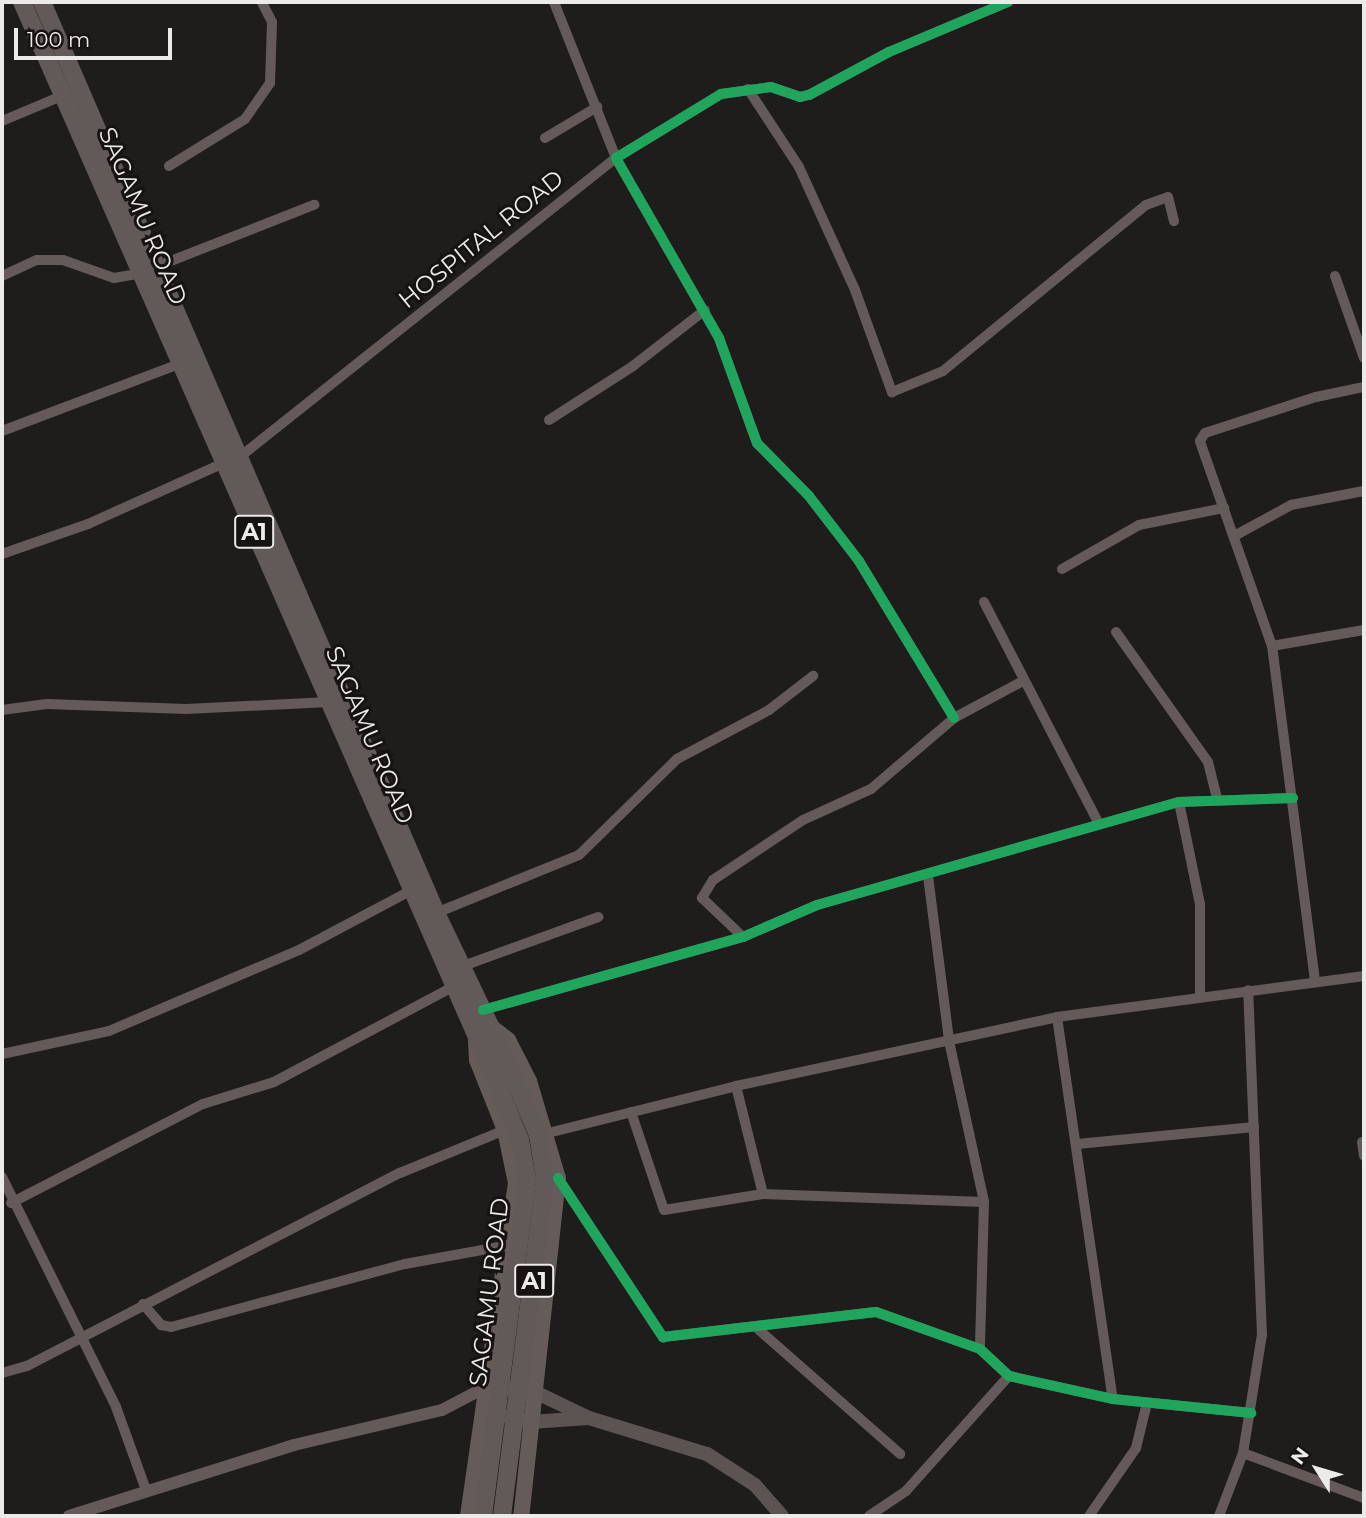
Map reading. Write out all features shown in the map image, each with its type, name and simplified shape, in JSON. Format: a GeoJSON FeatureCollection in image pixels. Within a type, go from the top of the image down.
{"type":"FeatureCollection","features":[{"type":"Feature","properties":{"kind":"highway","name":"SAGAMU ROAD"},"geometry":{"type":"LineString","coordinates":[[22,2],[149,270],[179,364],[232,460],[329,702],[453,988],[484,1031],[538,1135],[545,1180],[502,1516]]}},
{"type":"Feature","properties":{"kind":"highway","name":"SAGAMU ROAD"},"geometry":{"type":"LineString","coordinates":[[42,2],[149,270],[436,913],[483,1010],[484,1031]]}},
{"type":"Feature","properties":{"kind":"highway","name":"SAGAMU ROAD"},"geometry":{"type":"LineString","coordinates":[[483,1516],[527,1180],[520,1140],[495,1056]]}},
{"type":"Feature","properties":{"kind":"main road"},"geometry":{"type":"LineString","coordinates":[[468,1516],[510,1245],[516,1183],[505,1130],[478,1060],[484,1031],[508,1040],[548,1133],[558,1178],[521,1516]]}},
{"type":"Feature","properties":{"kind":"main road"},"geometry":{"type":"LineString","coordinates":[[488,1386],[535,1392],[589,1418],[707,1454],[755,1485],[782,1516]]}},
{"type":"Feature","properties":{"kind":"main road"},"geometry":{"type":"LineString","coordinates":[[484,1412],[531,1422],[589,1418]]}},
{"type":"Feature","properties":{"kind":"street"},"geometry":{"type":"LineString","coordinates":[[169,166],[245,119],[270,83],[272,22],[262,2]]}},
{"type":"Feature","properties":{"kind":"street"},"geometry":{"type":"LineString","coordinates":[[554,2],[616,158],[705,310],[757,443],[809,496],[859,561],[954,718]]}},
{"type":"Feature","properties":{"kind":"street","name":"HOSPITAL ROAD"},"geometry":{"type":"LineString","coordinates":[[2,554],[88,524],[232,460],[616,158],[720,94],[771,87],[809,95],[889,52],[1008,2]]}},
{"type":"Feature","properties":{"kind":"street"},"geometry":{"type":"LineString","coordinates":[[748,89],[799,167],[855,290],[892,392],[943,371],[1146,205],[1168,197],[1174,221]]}},
{"type":"Feature","properties":{"kind":"street"},"geometry":{"type":"LineString","coordinates":[[2,121],[64,95]]}},
{"type":"Feature","properties":{"kind":"street"},"geometry":{"type":"LineString","coordinates":[[545,138],[597,107]]}},
{"type":"Feature","properties":{"kind":"street"},"geometry":{"type":"LineString","coordinates":[[2,276],[37,260],[63,260],[114,278],[149,270],[314,205]]}},
{"type":"Feature","properties":{"kind":"street"},"geometry":{"type":"LineString","coordinates":[[1335,276],[1364,358]]}},
{"type":"Feature","properties":{"kind":"street"},"geometry":{"type":"LineString","coordinates":[[549,420],[634,366],[705,310]]}},
{"type":"Feature","properties":{"kind":"street"},"geometry":{"type":"LineString","coordinates":[[2,431],[179,364]]}},
{"type":"Feature","properties":{"kind":"street"},"geometry":{"type":"LineString","coordinates":[[1315,981],[1272,646],[1236,535],[1200,442],[1205,433],[1316,397],[1364,387]]}},
{"type":"Feature","properties":{"kind":"street"},"geometry":{"type":"LineString","coordinates":[[1236,535],[1292,505],[1364,491]]}},
{"type":"Feature","properties":{"kind":"street"},"geometry":{"type":"LineString","coordinates":[[1062,569],[1139,525],[1224,508]]}},
{"type":"Feature","properties":{"kind":"street"},"geometry":{"type":"LineString","coordinates":[[984,602],[1099,824]]}},
{"type":"Feature","properties":{"kind":"street"},"geometry":{"type":"LineString","coordinates":[[1272,646],[1364,631]]}},
{"type":"Feature","properties":{"kind":"street"},"geometry":{"type":"LineString","coordinates":[[1116,632],[1208,762],[1217,797]]}},
{"type":"Feature","properties":{"kind":"street"},"geometry":{"type":"LineString","coordinates":[[436,913],[579,856],[677,759],[769,710],[813,676]]}},
{"type":"Feature","properties":{"kind":"street"},"geometry":{"type":"LineString","coordinates":[[743,937],[702,898],[713,880],[803,820],[872,789],[954,718],[1023,681]]}},
{"type":"Feature","properties":{"kind":"street"},"geometry":{"type":"LineString","coordinates":[[2,710],[47,704],[186,709],[329,702]]}},
{"type":"Feature","properties":{"kind":"street"},"geometry":{"type":"LineString","coordinates":[[483,1010],[743,937],[817,905],[928,876],[1179,802],[1217,797],[1293,798]]}},
{"type":"Feature","properties":{"kind":"street"},"geometry":{"type":"LineString","coordinates":[[1179,802],[1200,904],[1200,998]]}},
{"type":"Feature","properties":{"kind":"street"},"geometry":{"type":"LineString","coordinates":[[928,876],[949,1041],[984,1202],[980,1349]]}},
{"type":"Feature","properties":{"kind":"street"},"geometry":{"type":"LineString","coordinates":[[2,1054],[108,1031],[299,950],[410,891]]}},
{"type":"Feature","properties":{"kind":"street"},"geometry":{"type":"LineString","coordinates":[[463,966],[598,917]]}},
{"type":"Feature","properties":{"kind":"street"},"geometry":{"type":"LineString","coordinates":[[548,1133],[736,1086],[1057,1017],[1364,975]]}},
{"type":"Feature","properties":{"kind":"street"},"geometry":{"type":"LineString","coordinates":[[10,1203],[203,1104],[274,1082],[453,988]]}},
{"type":"Feature","properties":{"kind":"street"},"geometry":{"type":"LineString","coordinates":[[1219,1516],[1243,1453],[1262,1335],[1248,990]]}},
{"type":"Feature","properties":{"kind":"street"},"geometry":{"type":"LineString","coordinates":[[1057,1017],[1113,1399]]}},
{"type":"Feature","properties":{"kind":"street"},"geometry":{"type":"LineString","coordinates":[[736,1086],[763,1194]]}},
{"type":"Feature","properties":{"kind":"street"},"geometry":{"type":"LineString","coordinates":[[631,1112],[664,1210],[763,1194],[984,1202]]}},
{"type":"Feature","properties":{"kind":"street"},"geometry":{"type":"LineString","coordinates":[[1077,1144],[1254,1127]]}},
{"type":"Feature","properties":{"kind":"street"},"geometry":{"type":"LineString","coordinates":[[2,1373],[27,1366],[400,1173],[505,1130]]}},
{"type":"Feature","properties":{"kind":"street"},"geometry":{"type":"LineString","coordinates":[[1362,1142],[1364,1156]]}},
{"type":"Feature","properties":{"kind":"street"},"geometry":{"type":"LineString","coordinates":[[2,1177],[10,1203],[116,1407],[146,1490]]}},
{"type":"Feature","properties":{"kind":"street"},"geometry":{"type":"LineString","coordinates":[[558,1178],[663,1337],[759,1330],[803,1319],[876,1312],[980,1349],[1009,1376],[1113,1399],[1251,1413]]}},
{"type":"Feature","properties":{"kind":"street"},"geometry":{"type":"LineString","coordinates":[[143,1304],[161,1325],[171,1327],[405,1264],[510,1245]]}},
{"type":"Feature","properties":{"kind":"street"},"geometry":{"type":"LineString","coordinates":[[759,1330],[900,1454]]}},
{"type":"Feature","properties":{"kind":"street"},"geometry":{"type":"LineString","coordinates":[[869,1516],[906,1491],[1009,1376]]}},
{"type":"Feature","properties":{"kind":"street"},"geometry":{"type":"LineString","coordinates":[[69,1516],[294,1445],[442,1410],[488,1386]]}},
{"type":"Feature","properties":{"kind":"street"},"geometry":{"type":"LineString","coordinates":[[458,1400],[484,1412]]}},
{"type":"Feature","properties":{"kind":"street"},"geometry":{"type":"LineString","coordinates":[[1089,1516],[1136,1447],[1147,1403]]}},
{"type":"Feature","properties":{"kind":"street"},"geometry":{"type":"LineString","coordinates":[[1243,1453],[1364,1498]]}},
{"type":"Feature","properties":{"kind":"cycle path"},"geometry":{"type":"LineString","coordinates":[[954,718],[859,561],[809,496],[757,443],[719,338],[616,158],[721,94],[771,87],[800,97],[809,95],[889,52],[1008,2]]}},
{"type":"Feature","properties":{"kind":"cycle path"},"geometry":{"type":"LineString","coordinates":[[483,1010],[743,937],[817,905],[1179,802],[1293,798]]}},
{"type":"Feature","properties":{"kind":"cycle path"},"geometry":{"type":"LineString","coordinates":[[558,1178],[663,1337],[876,1312],[980,1349],[1009,1376],[1113,1399],[1251,1413]]}}]}
